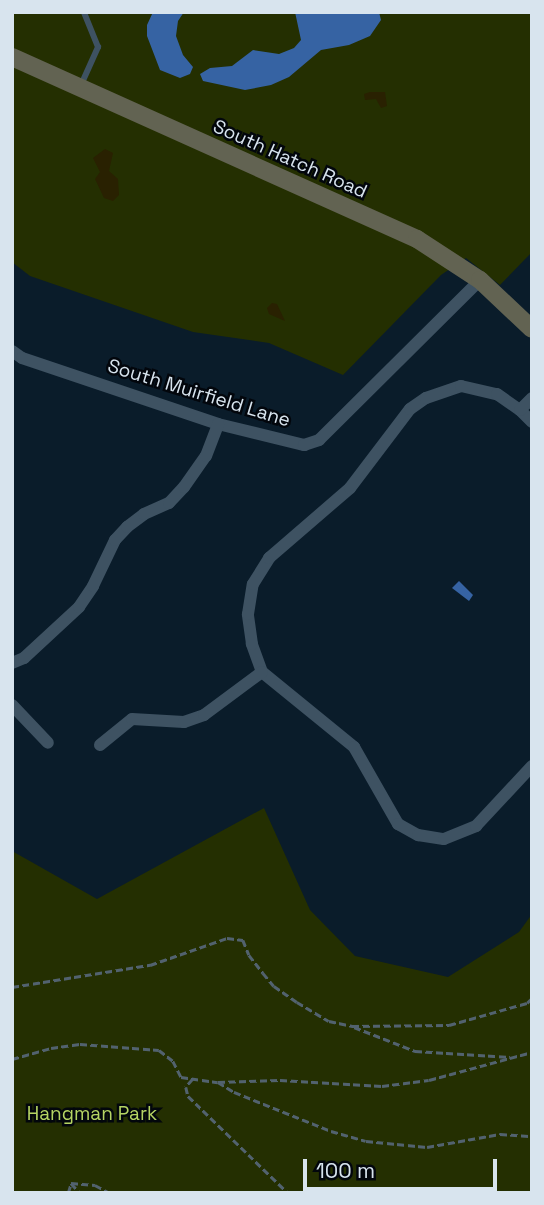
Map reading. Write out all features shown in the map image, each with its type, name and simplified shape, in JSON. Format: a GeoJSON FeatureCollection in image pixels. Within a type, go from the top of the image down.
{"type":"FeatureCollection","features":[{"type":"Feature","properties":{"kind":"main road","name":"South Hatch Road"},"geometry":{"type":"LineString","coordinates":[[12,57],[417,239],[480,280],[532,328]]}},
{"type":"Feature","properties":{"kind":"street","name":"South Muirfield Lane"},"geometry":{"type":"LineString","coordinates":[[12,351],[22,358],[218,424],[304,445],[319,440],[480,280]]}},
{"type":"Feature","properties":{"kind":"street"},"geometry":{"type":"LineString","coordinates":[[532,422],[497,394],[461,386],[426,398],[410,409],[350,488],[329,508],[288,538],[269,558],[253,584],[248,614],[252,644],[262,672],[349,741],[364,761],[398,824],[418,835],[444,839],[476,826],[532,766]]}},
{"type":"Feature","properties":{"kind":"street"},"geometry":{"type":"LineString","coordinates":[[520,411],[532,398]]}},
{"type":"Feature","properties":{"kind":"street"},"geometry":{"type":"LineString","coordinates":[[12,663],[24,658],[79,607],[93,586],[115,540],[127,527],[144,514],[169,503],[184,487],[206,456],[218,424]]}},
{"type":"Feature","properties":{"kind":"street"},"geometry":{"type":"LineString","coordinates":[[100,745],[132,719],[184,722],[204,715],[262,672]]}},
{"type":"Feature","properties":{"kind":"street"},"geometry":{"type":"LineString","coordinates":[[12,705],[48,743]]}},
{"type":"Feature","properties":{"kind":"lane"},"geometry":{"type":"LineString","coordinates":[[80,86],[97,47],[84,12]]}},
{"type":"Feature","properties":{"kind":"path"},"geometry":{"type":"LineString","coordinates":[[12,987],[150,965],[227,939],[243,940],[249,955],[274,986],[329,1021],[352,1026],[415,1051],[513,1057]]}},
{"type":"Feature","properties":{"kind":"path"},"geometry":{"type":"LineString","coordinates":[[352,1026],[449,1025],[527,1003],[532,998]]}},
{"type":"Feature","properties":{"kind":"path"},"geometry":{"type":"LineString","coordinates":[[12,1059],[51,1048],[80,1044],[159,1049],[173,1060],[181,1077],[192,1079],[218,1082],[280,1080],[382,1086],[429,1080],[532,1052]]}},
{"type":"Feature","properties":{"kind":"path"},"geometry":{"type":"LineString","coordinates":[[192,1079],[186,1087],[188,1096],[288,1193]]}},
{"type":"Feature","properties":{"kind":"path"},"geometry":{"type":"LineString","coordinates":[[218,1082],[234,1092],[331,1131],[366,1140],[427,1147],[500,1134],[532,1136]]}},
{"type":"Feature","properties":{"kind":"path"},"geometry":{"type":"LineString","coordinates":[[68,1193],[71,1183]]}},
{"type":"Feature","properties":{"kind":"path"},"geometry":{"type":"LineString","coordinates":[[71,1183],[80,1193]]}},
{"type":"Feature","properties":{"kind":"path"},"geometry":{"type":"LineString","coordinates":[[71,1183],[95,1185],[110,1193]]}},
{"type":"Feature","properties":{"kind":"green space"},"geometry":{"type":"Polygon","coordinates":[[[12,12],[532,12],[532,252],[500,285],[466,258],[441,275],[343,375],[269,343],[193,332],[30,276],[12,262],[12,12]]]}},
{"type":"Feature","properties":{"kind":"green space","name":"Hangman Park"},"geometry":{"type":"Polygon","coordinates":[[[264,808],[310,910],[355,956],[448,977],[519,932],[532,914],[532,1193],[12,1193],[12,851],[97,899],[264,808]]]}},
{"type":"Feature","properties":{"kind":"sand"},"geometry":{"type":"Polygon","coordinates":[[[385,92],[387,106],[381,108],[376,99],[365,100],[364,94],[385,92]]]}},
{"type":"Feature","properties":{"kind":"sand"},"geometry":{"type":"Polygon","coordinates":[[[105,149],[113,153],[109,171],[118,179],[119,195],[113,201],[104,198],[95,179],[100,172],[93,158],[105,149]]]}},
{"type":"Feature","properties":{"kind":"sand"},"geometry":{"type":"Polygon","coordinates":[[[272,303],[277,304],[285,321],[269,314],[267,308],[272,303]]]}},
{"type":"Feature","properties":{"kind":"water"},"geometry":{"type":"Polygon","coordinates":[[[153,12],[184,12],[178,21],[176,36],[183,55],[193,67],[190,74],[180,78],[160,70],[147,36],[147,25],[153,12]]]}},
{"type":"Feature","properties":{"kind":"water"},"geometry":{"type":"Polygon","coordinates":[[[295,12],[379,12],[381,20],[370,36],[349,45],[321,50],[289,77],[271,85],[245,90],[203,81],[200,74],[210,68],[232,66],[253,50],[279,54],[294,48],[301,40],[295,12]]]}},
{"type":"Feature","properties":{"kind":"water"},"geometry":{"type":"Polygon","coordinates":[[[459,581],[473,595],[469,601],[452,588],[459,581]]]}}]}
